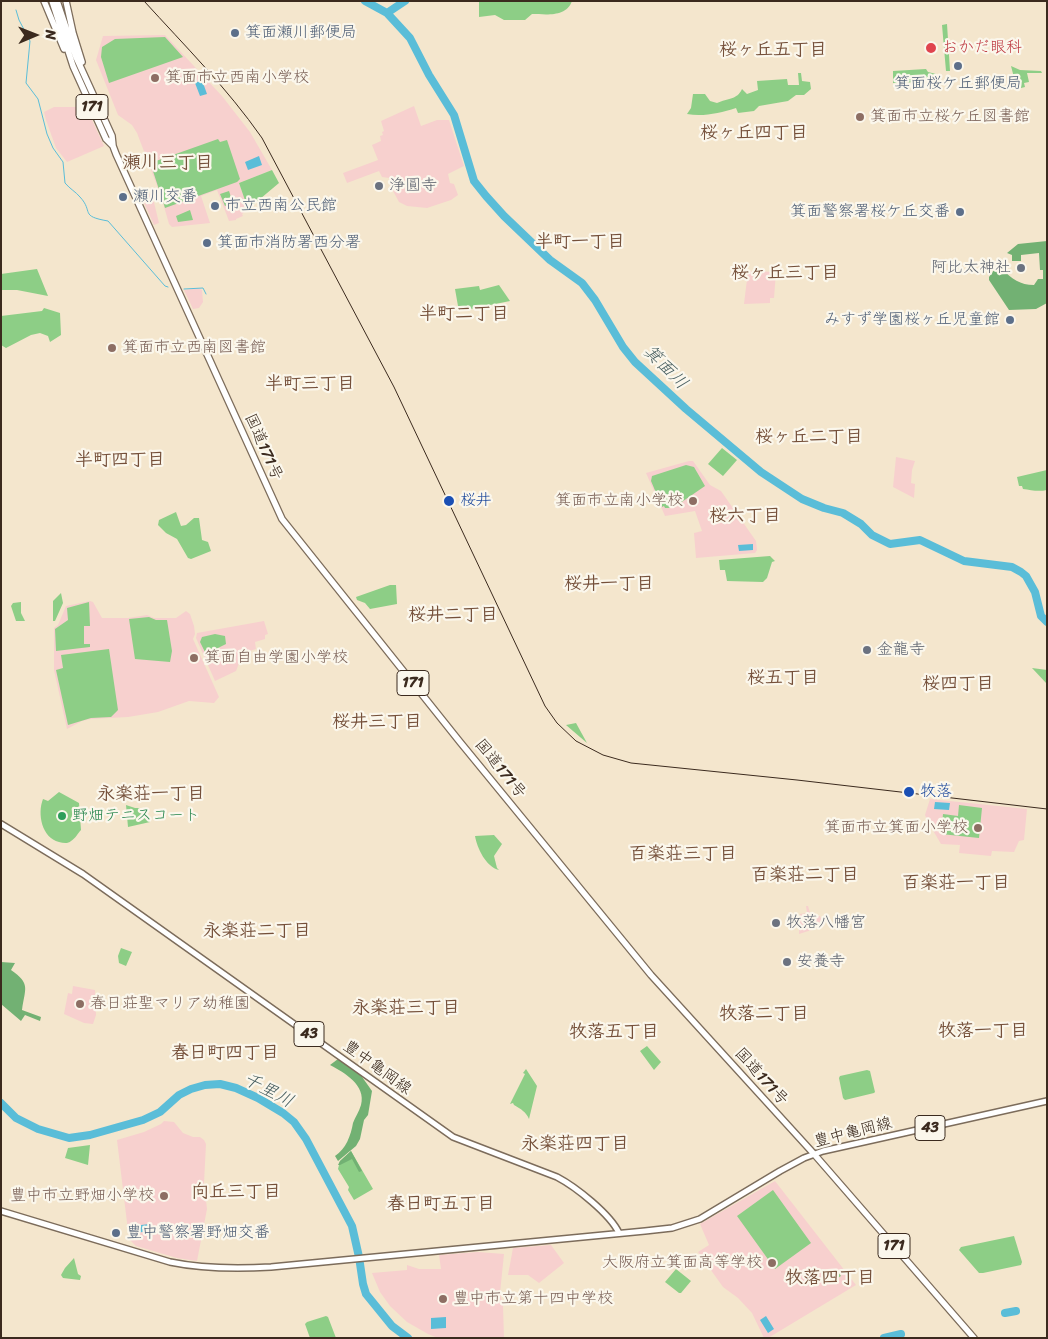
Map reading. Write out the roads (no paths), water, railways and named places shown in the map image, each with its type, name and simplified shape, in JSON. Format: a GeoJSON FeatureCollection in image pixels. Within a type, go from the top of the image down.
{"type":"FeatureCollection","features":[{"type":"Feature","properties":{"kind":"highway"},"geometry":{"type":"LineString","coordinates":[[44,1],[61,44],[73,66]]}},
{"type":"Feature","properties":{"kind":"highway","name":"国道171号"},"geometry":{"type":"LineString","coordinates":[[52,1],[73,66],[106,139],[112,146],[282,519],[460,742],[651,975],[814,1154],[974,1338]]}},
{"type":"Feature","properties":{"kind":"highway","name":"国道171号"},"geometry":{"type":"LineString","coordinates":[[57,1],[76,56],[112,136],[112,146]]}},
{"type":"Feature","properties":{"kind":"highway"},"geometry":{"type":"LineString","coordinates":[[66,1],[72,33],[85,74]]}},
{"type":"Feature","properties":{"kind":"main road","name":"豊中亀岡線"},"geometry":{"type":"LineString","coordinates":[[1,824],[83,874],[453,1137],[557,1177],[571,1185],[612,1222],[619,1233]]}},
{"type":"Feature","properties":{"kind":"main road","name":"豊中亀岡線"},"geometry":{"type":"LineString","coordinates":[[1,1210],[170,1262],[209,1268],[244,1268],[353,1259],[672,1228],[700,1219],[780,1171],[814,1154],[1047,1101]]}},
{"type":"Feature","properties":{"kind":"water"},"geometry":{"type":"Polygon","coordinates":[[[202,80],[207,94],[200,96],[195,83],[202,80]]]}},
{"type":"Feature","properties":{"kind":"water"},"geometry":{"type":"Polygon","coordinates":[[[259,156],[262,165],[248,170],[245,162],[259,156]]]}},
{"type":"Feature","properties":{"kind":"water"},"geometry":{"type":"Polygon","coordinates":[[[753,544],[753,550],[739,551],[738,545],[753,544]]]}},
{"type":"Feature","properties":{"kind":"water"},"geometry":{"type":"Polygon","coordinates":[[[935,802],[950,803],[949,810],[934,809],[935,802]]]}},
{"type":"Feature","properties":{"kind":"water"},"geometry":{"type":"Polygon","coordinates":[[[149,1224],[150,1231],[135,1233],[134,1226],[149,1224]]]}},
{"type":"Feature","properties":{"kind":"water"},"geometry":{"type":"Polygon","coordinates":[[[766,1316],[774,1329],[768,1333],[760,1320],[766,1316]]]}},
{"type":"Feature","properties":{"kind":"water"},"geometry":{"type":"Polygon","coordinates":[[[446,1317],[446,1328],[431,1329],[431,1318],[446,1317]]]}},
{"type":"Feature","properties":{"kind":"waterway","name":"箕面川"},"geometry":{"type":"LineString","coordinates":[[365,1],[387,13],[410,38],[429,75],[454,115],[474,181],[504,216],[550,260],[582,283],[595,300],[623,347],[635,362],[686,409],[761,472],[802,499],[843,513],[861,524],[872,535],[890,544],[920,540],[964,561],[1012,567],[1021,572],[1026,576],[1035,592],[1041,616],[1047,622]]}},
{"type":"Feature","properties":{"kind":"waterway"},"geometry":{"type":"LineString","coordinates":[[387,13],[405,1]]}},
{"type":"Feature","properties":{"kind":"waterway"},"geometry":{"type":"LineString","coordinates":[[16,10],[30,41],[26,83],[38,99],[47,134],[53,148],[63,162],[65,183],[84,202],[88,213],[93,217],[108,221],[165,286],[168,287]]}},
{"type":"Feature","properties":{"kind":"waterway"},"geometry":{"type":"LineString","coordinates":[[184,289],[203,288],[206,294]]}},
{"type":"Feature","properties":{"kind":"waterway","name":"千里川"},"geometry":{"type":"LineString","coordinates":[[1,1103],[16,1118],[38,1129],[69,1138],[90,1135],[143,1120],[160,1112],[179,1095],[205,1085],[220,1084],[236,1088],[258,1098],[294,1122],[306,1139],[352,1226],[366,1294],[392,1326],[408,1338]]}},
{"type":"Feature","properties":{"kind":"waterway"},"geometry":{"type":"LineString","coordinates":[[1005,1313],[1016,1311]]}},
{"type":"Feature","properties":{"kind":"waterway"},"geometry":{"type":"LineString","coordinates":[[884,1338],[901,1334]]}},
{"type":"Feature","properties":{"kind":"railway"},"geometry":{"type":"LineString","coordinates":[[144,1],[220,85],[262,138],[394,387],[545,706],[557,723],[576,741],[603,755],[631,763],[1047,809]]}},
{"type":"Feature","properties":{"kind":"place","name":"箕面瀬川郵便局"},"geometry":{"type":"Point","coordinates":[235,33]}},
{"type":"Feature","properties":{"kind":"place","name":"おかだ眼科"},"geometry":{"type":"Point","coordinates":[931,48]}},
{"type":"Feature","properties":{"kind":"place","name":"箕面桜ケ丘郵便局"},"geometry":{"type":"Point","coordinates":[958,66]}},
{"type":"Feature","properties":{"kind":"place","name":"箕面市立西南小学校"},"geometry":{"type":"Point","coordinates":[155,78]}},
{"type":"Feature","properties":{"kind":"place","name":"箕面市立桜ケ丘図書館"},"geometry":{"type":"Point","coordinates":[860,117]}},
{"type":"Feature","properties":{"kind":"place","name":"浄圓寺"},"geometry":{"type":"Point","coordinates":[379,186]}},
{"type":"Feature","properties":{"kind":"place","name":"瀬川交番"},"geometry":{"type":"Point","coordinates":[123,197]}},
{"type":"Feature","properties":{"kind":"place","name":"市立西南公民館"},"geometry":{"type":"Point","coordinates":[215,206]}},
{"type":"Feature","properties":{"kind":"place","name":"箕面警察署桜ケ丘交番"},"geometry":{"type":"Point","coordinates":[960,212]}},
{"type":"Feature","properties":{"kind":"place","name":"箕面市消防署西分署"},"geometry":{"type":"Point","coordinates":[207,243]}},
{"type":"Feature","properties":{"kind":"place","name":"阿比太神社"},"geometry":{"type":"Point","coordinates":[1021,268]}},
{"type":"Feature","properties":{"kind":"place","name":"みすず学園桜ヶ丘児童館"},"geometry":{"type":"Point","coordinates":[1010,320]}},
{"type":"Feature","properties":{"kind":"place","name":"箕面市立西南図書館"},"geometry":{"type":"Point","coordinates":[112,348]}},
{"type":"Feature","properties":{"kind":"place","name":"桜井"},"geometry":{"type":"Point","coordinates":[449,501]}},
{"type":"Feature","properties":{"kind":"place","name":"箕面市立南小学校"},"geometry":{"type":"Point","coordinates":[693,501]}},
{"type":"Feature","properties":{"kind":"place","name":"金龍寺"},"geometry":{"type":"Point","coordinates":[867,650]}},
{"type":"Feature","properties":{"kind":"place","name":"箕面自由学園小学校"},"geometry":{"type":"Point","coordinates":[194,658]}},
{"type":"Feature","properties":{"kind":"place","name":"牧落"},"geometry":{"type":"Point","coordinates":[909,792]}},
{"type":"Feature","properties":{"kind":"place","name":"野畑テニスコート"},"geometry":{"type":"Point","coordinates":[62,816]}},
{"type":"Feature","properties":{"kind":"place","name":"箕面市立箕面小学校"},"geometry":{"type":"Point","coordinates":[978,828]}},
{"type":"Feature","properties":{"kind":"place","name":"牧落八幡宮"},"geometry":{"type":"Point","coordinates":[776,923]}},
{"type":"Feature","properties":{"kind":"place","name":"安養寺"},"geometry":{"type":"Point","coordinates":[787,962]}},
{"type":"Feature","properties":{"kind":"place","name":"春日荘聖マリア幼稚園"},"geometry":{"type":"Point","coordinates":[80,1004]}},
{"type":"Feature","properties":{"kind":"place","name":"豊中市立野畑小学校"},"geometry":{"type":"Point","coordinates":[164,1196]}},
{"type":"Feature","properties":{"kind":"place","name":"豊中警察署野畑交番"},"geometry":{"type":"Point","coordinates":[116,1233]}},
{"type":"Feature","properties":{"kind":"place","name":"大阪府立箕面高等学校"},"geometry":{"type":"Point","coordinates":[772,1263]}},
{"type":"Feature","properties":{"kind":"place","name":"豊中市立第十四中学校"},"geometry":{"type":"Point","coordinates":[443,1299]}},
{"type":"Feature","properties":{"kind":"district","name":"桜ヶ丘五丁目"},"geometry":{"type":"Point","coordinates":[773,50]}},
{"type":"Feature","properties":{"kind":"district","name":"桜ヶ丘四丁目"},"geometry":{"type":"Point","coordinates":[754,133]}},
{"type":"Feature","properties":{"kind":"district","name":"瀬川三丁目"},"geometry":{"type":"Point","coordinates":[168,163]}},
{"type":"Feature","properties":{"kind":"district","name":"半町一丁目"},"geometry":{"type":"Point","coordinates":[580,242]}},
{"type":"Feature","properties":{"kind":"district","name":"桜ヶ丘三丁目"},"geometry":{"type":"Point","coordinates":[785,273]}},
{"type":"Feature","properties":{"kind":"district","name":"半町二丁目"},"geometry":{"type":"Point","coordinates":[464,314]}},
{"type":"Feature","properties":{"kind":"district","name":"半町三丁目"},"geometry":{"type":"Point","coordinates":[310,384]}},
{"type":"Feature","properties":{"kind":"district","name":"桜ヶ丘二丁目"},"geometry":{"type":"Point","coordinates":[809,437]}},
{"type":"Feature","properties":{"kind":"district","name":"半町四丁目"},"geometry":{"type":"Point","coordinates":[120,460]}},
{"type":"Feature","properties":{"kind":"district","name":"桜六丁目"},"geometry":{"type":"Point","coordinates":[745,516]}},
{"type":"Feature","properties":{"kind":"district","name":"桜井一丁目"},"geometry":{"type":"Point","coordinates":[609,584]}},
{"type":"Feature","properties":{"kind":"district","name":"桜井二丁目"},"geometry":{"type":"Point","coordinates":[453,615]}},
{"type":"Feature","properties":{"kind":"district","name":"桜五丁目"},"geometry":{"type":"Point","coordinates":[783,678]}},
{"type":"Feature","properties":{"kind":"district","name":"桜四丁目"},"geometry":{"type":"Point","coordinates":[958,684]}},
{"type":"Feature","properties":{"kind":"district","name":"桜井三丁目"},"geometry":{"type":"Point","coordinates":[377,722]}},
{"type":"Feature","properties":{"kind":"district","name":"永楽荘一丁目"},"geometry":{"type":"Point","coordinates":[151,794]}},
{"type":"Feature","properties":{"kind":"district","name":"百楽荘三丁目"},"geometry":{"type":"Point","coordinates":[683,854]}},
{"type":"Feature","properties":{"kind":"district","name":"百楽荘二丁目"},"geometry":{"type":"Point","coordinates":[805,875]}},
{"type":"Feature","properties":{"kind":"district","name":"百楽荘一丁目"},"geometry":{"type":"Point","coordinates":[956,883]}},
{"type":"Feature","properties":{"kind":"district","name":"永楽荘二丁目"},"geometry":{"type":"Point","coordinates":[257,931]}},
{"type":"Feature","properties":{"kind":"district","name":"永楽荘三丁目"},"geometry":{"type":"Point","coordinates":[406,1008]}},
{"type":"Feature","properties":{"kind":"district","name":"牧落二丁目"},"geometry":{"type":"Point","coordinates":[764,1014]}},
{"type":"Feature","properties":{"kind":"district","name":"牧落一丁目"},"geometry":{"type":"Point","coordinates":[983,1031]}},
{"type":"Feature","properties":{"kind":"district","name":"牧落五丁目"},"geometry":{"type":"Point","coordinates":[614,1032]}},
{"type":"Feature","properties":{"kind":"district","name":"春日町四丁目"},"geometry":{"type":"Point","coordinates":[225,1053]}},
{"type":"Feature","properties":{"kind":"district","name":"永楽荘四丁目"},"geometry":{"type":"Point","coordinates":[575,1144]}},
{"type":"Feature","properties":{"kind":"district","name":"向丘三丁目"},"geometry":{"type":"Point","coordinates":[236,1192]}},
{"type":"Feature","properties":{"kind":"district","name":"春日町五丁目"},"geometry":{"type":"Point","coordinates":[441,1204]}},
{"type":"Feature","properties":{"kind":"district","name":"牧落四丁目"},"geometry":{"type":"Point","coordinates":[830,1278]}}]}
